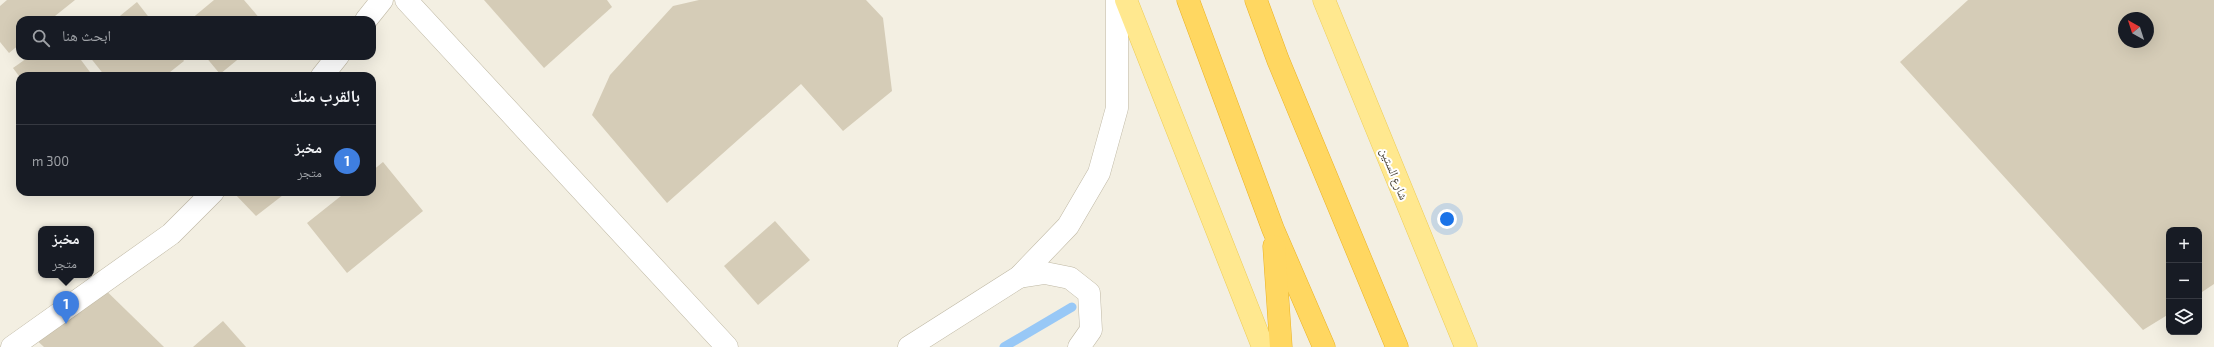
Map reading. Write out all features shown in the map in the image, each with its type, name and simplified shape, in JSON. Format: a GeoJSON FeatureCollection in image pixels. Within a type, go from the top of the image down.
{"type":"FeatureCollection","features":[{"type":"Feature","properties":{"kind":"highway"},"geometry":{"type":"LineString","coordinates":[[1188,0],[1273,229],[1324,347]]}},
{"type":"Feature","properties":{"kind":"highway"},"geometry":{"type":"LineString","coordinates":[[1256,0],[1278,60],[1397,347]]}},
{"type":"Feature","properties":{"kind":"highway"},"geometry":{"type":"LineString","coordinates":[[1273,229],[1281,347]]}},
{"type":"Feature","properties":{"kind":"main road"},"geometry":{"type":"LineString","coordinates":[[1126,0],[1262,347]]}},
{"type":"Feature","properties":{"kind":"main road","name":"شارع الستين"},"geometry":{"type":"LineString","coordinates":[[1324,0],[1466,347]]}},
{"type":"Feature","properties":{"kind":"street"},"geometry":{"type":"LineString","coordinates":[[369,16],[382,0]]}},
{"type":"Feature","properties":{"kind":"street"},"geometry":{"type":"LineString","coordinates":[[406,0],[727,347]]}},
{"type":"Feature","properties":{"kind":"street"},"geometry":{"type":"LineString","coordinates":[[909,347],[1019,277],[1068,226],[1099,173],[1117,108],[1117,0]]}},
{"type":"Feature","properties":{"kind":"street"},"geometry":{"type":"LineString","coordinates":[[325,72],[335,60]]}},
{"type":"Feature","properties":{"kind":"street"},"geometry":{"type":"LineString","coordinates":[[0,336],[11,347],[171,234],[209,196]]}},
{"type":"Feature","properties":{"kind":"street"},"geometry":{"type":"LineString","coordinates":[[1019,277],[1045,274],[1070,278],[1089,293],[1091,330],[1079,347]]}},
{"type":"Feature","properties":{"kind":"building"},"geometry":{"type":"Polygon","coordinates":[[[7,0],[75,0],[55,16],[16,16],[16,47],[9,53],[0,42],[0,6],[7,0]]]}},
{"type":"Feature","properties":{"kind":"building"},"geometry":{"type":"Polygon","coordinates":[[[214,0],[244,0],[258,16],[195,16],[214,0]]]}},
{"type":"Feature","properties":{"kind":"building"},"geometry":{"type":"Polygon","coordinates":[[[484,0],[607,0],[612,7],[544,68],[484,0]]]}},
{"type":"Feature","properties":{"kind":"building"},"geometry":{"type":"Polygon","coordinates":[[[699,0],[866,0],[883,18],[892,91],[843,131],[801,84],[667,203],[592,115],[610,75],[673,6],[699,0]]]}},
{"type":"Feature","properties":{"kind":"building"},"geometry":{"type":"Polygon","coordinates":[[[1968,0],[2214,0],[2214,284],[2202,292],[2202,227],[2166,227],[2166,316],[2143,330],[1900,62],[1968,0]]]}},
{"type":"Feature","properties":{"kind":"building"},"geometry":{"type":"Polygon","coordinates":[[[137,2],[148,16],[120,16],[137,2]]]}},
{"type":"Feature","properties":{"kind":"building"},"geometry":{"type":"Polygon","coordinates":[[[24,60],[81,60],[90,72],[16,72],[13,68],[24,60]]]}},
{"type":"Feature","properties":{"kind":"building"},"geometry":{"type":"Polygon","coordinates":[[[92,60],[184,61],[170,72],[102,72],[92,60]]]}},
{"type":"Feature","properties":{"kind":"building"},"geometry":{"type":"Polygon","coordinates":[[[208,60],[237,60],[222,72],[218,72],[208,60]]]}},
{"type":"Feature","properties":{"kind":"building"},"geometry":{"type":"Polygon","coordinates":[[[383,162],[423,211],[347,273],[307,223],[341,196],[376,196],[376,168],[383,162]]]}},
{"type":"Feature","properties":{"kind":"building"},"geometry":{"type":"Polygon","coordinates":[[[237,196],[282,196],[256,216],[237,196]]]}},
{"type":"Feature","properties":{"kind":"building"},"geometry":{"type":"Polygon","coordinates":[[[775,221],[810,260],[758,305],[724,266],[775,221]]]}},
{"type":"Feature","properties":{"kind":"building"},"geometry":{"type":"Polygon","coordinates":[[[89,278],[93,278],[164,347],[44,347],[32,336],[89,278]]]}},
{"type":"Feature","properties":{"kind":"building"},"geometry":{"type":"Polygon","coordinates":[[[223,321],[246,347],[193,347],[223,321]]]}},
{"type":"Feature","properties":{"kind":"waterway"},"geometry":{"type":"LineString","coordinates":[[1004,347],[1072,307]]}},
{"type":"Feature","properties":{"kind":"place","name":"مخبز"},"geometry":{"type":"Point","coordinates":[66,324]}}]}
